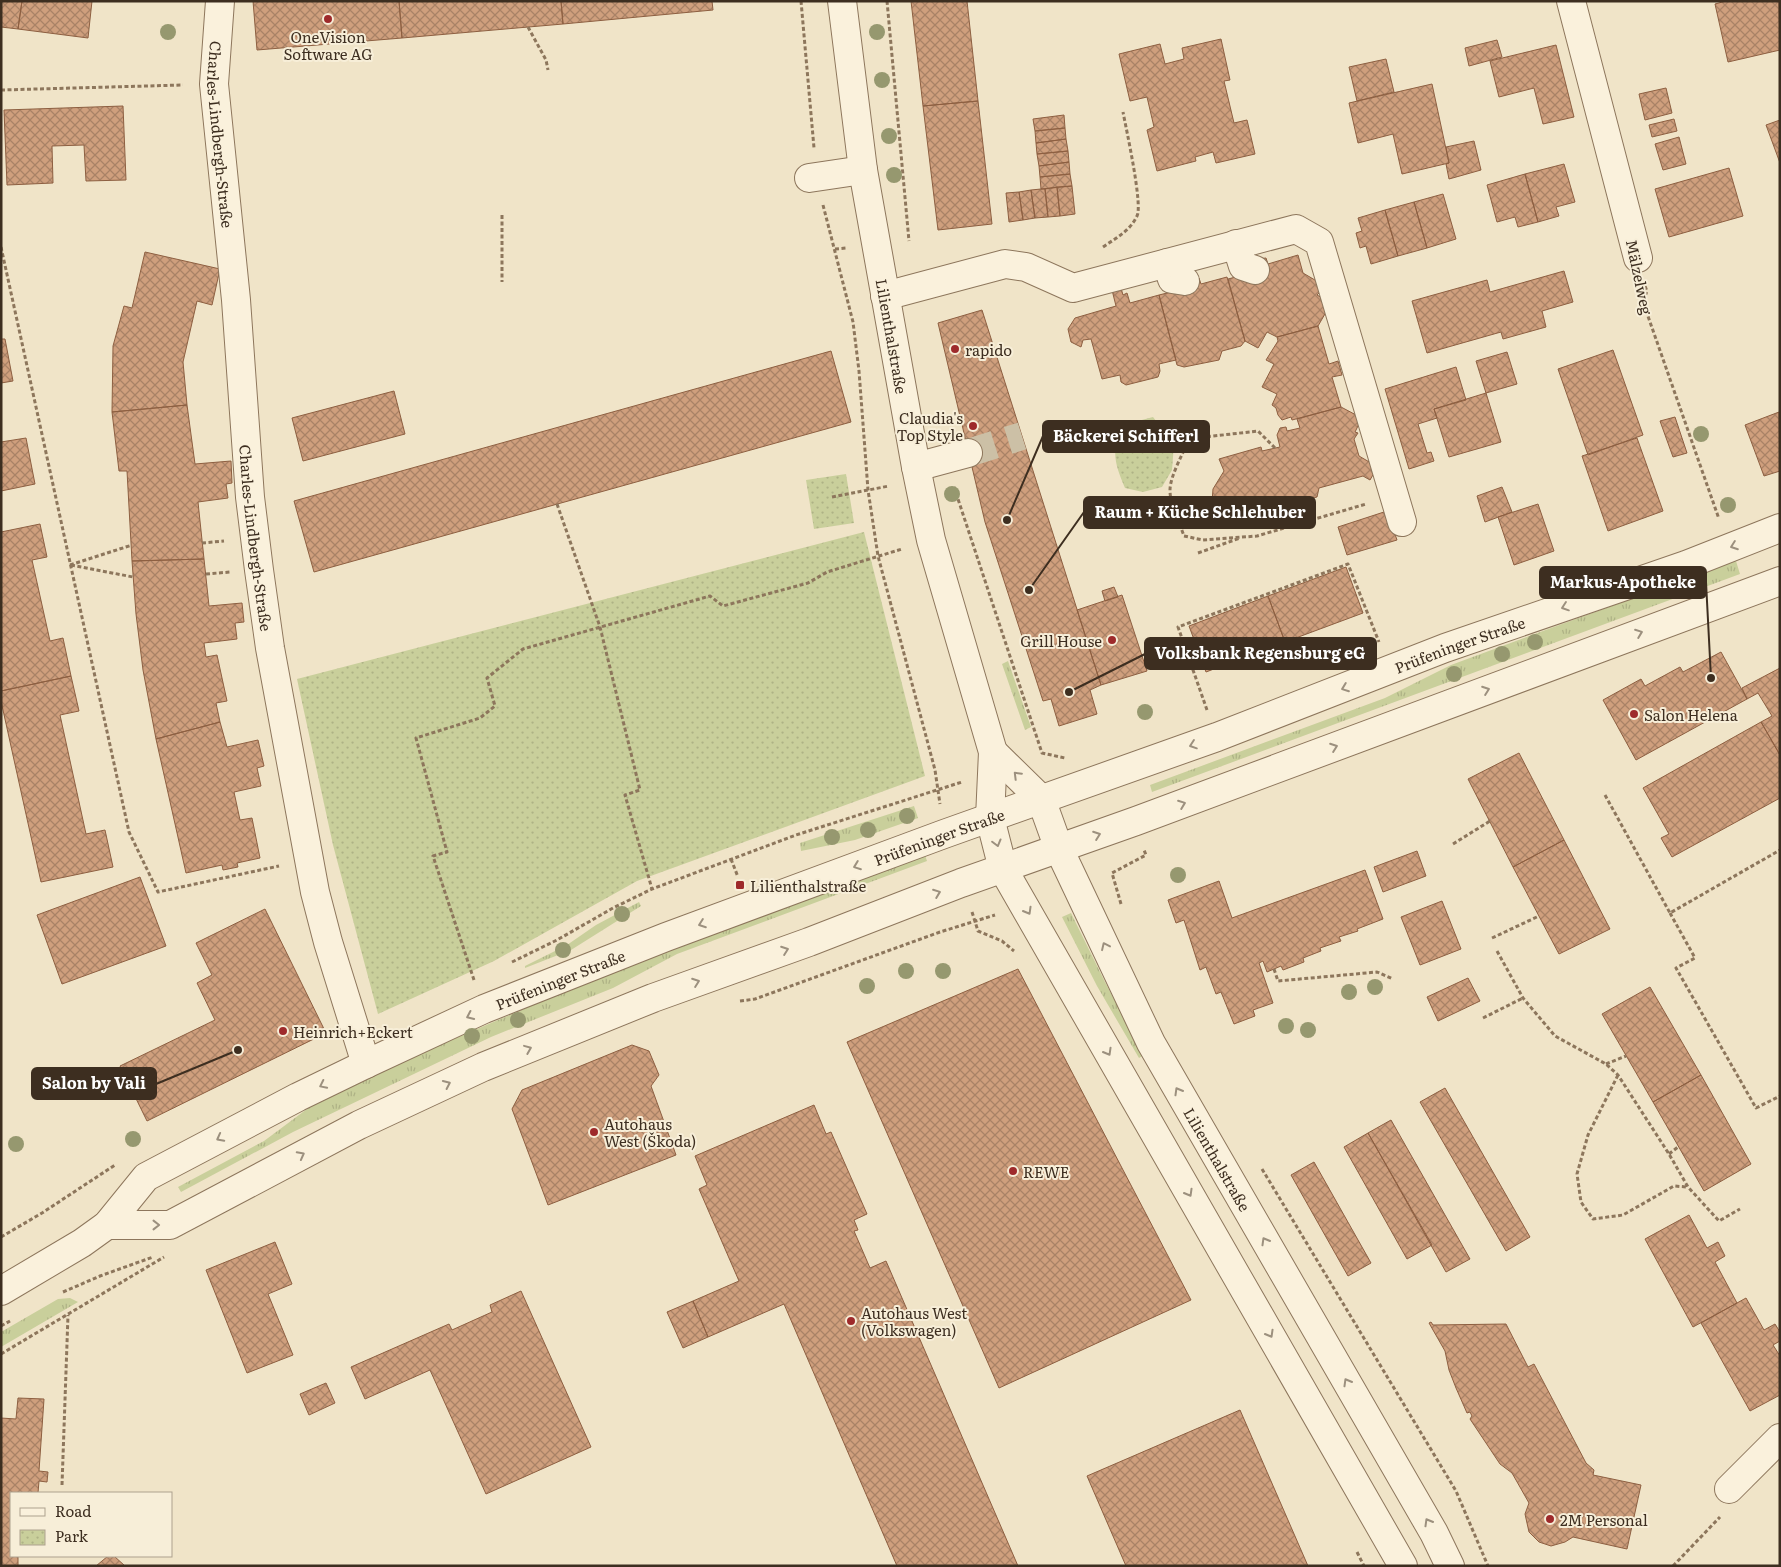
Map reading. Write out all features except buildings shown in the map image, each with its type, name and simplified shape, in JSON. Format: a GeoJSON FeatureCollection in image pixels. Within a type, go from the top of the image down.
{"type":"FeatureCollection","features":[{"type":"Feature","properties":{"kind":"street","name":"Charles-Lindbergh-Straße"},"geometry":{"type":"LineString","coordinates":[[220,1],[214,84],[236,300],[250,497],[270,648],[315,892],[328,942],[366,1064]]}},
{"type":"Feature","properties":{"kind":"street","name":"Lilienthalstraße"},"geometry":{"type":"LineString","coordinates":[[842,1],[863,170],[917,473],[931,540],[993,752],[990,818],[1004,869],[1403,1566]]}},
{"type":"Feature","properties":{"kind":"street","name":"Mälzelweg"},"geometry":{"type":"LineString","coordinates":[[1571,1],[1638,258]]}},
{"type":"Feature","properties":{"kind":"street"},"geometry":{"type":"LineString","coordinates":[[809,178],[863,170]]}},
{"type":"Feature","properties":{"kind":"street"},"geometry":{"type":"LineString","coordinates":[[885,296],[1005,264],[1026,267],[1072,288],[1106,290],[1176,272],[1236,244],[1296,229],[1319,242],[1366,442],[1393,496],[1402,522]]}},
{"type":"Feature","properties":{"kind":"street"},"geometry":{"type":"LineString","coordinates":[[1236,244],[1242,266],[1254,270]]}},
{"type":"Feature","properties":{"kind":"street"},"geometry":{"type":"LineString","coordinates":[[917,473],[968,453]]}},
{"type":"Feature","properties":{"kind":"street","name":"Prüfeninger Straße"},"geometry":{"type":"LineString","coordinates":[[1,1291],[82,1243],[108,1225],[146,1177],[366,1064],[484,1009],[666,937],[1041,799],[1217,737],[1445,648],[1686,565],[1780,528]]}},
{"type":"Feature","properties":{"kind":"street"},"geometry":{"type":"LineString","coordinates":[[108,1225],[170,1225],[359,1125],[483,1068],[653,998],[1780,581]]}},
{"type":"Feature","properties":{"kind":"street","name":"Lilienthalstraße"},"geometry":{"type":"LineString","coordinates":[[993,752],[1041,799],[1059,849],[1151,1043],[1434,1533],[1450,1566]]}},
{"type":"Feature","properties":{"kind":"street"},"geometry":{"type":"LineString","coordinates":[[1729,1489],[1780,1438]]}},
{"type":"Feature","properties":{"kind":"path"},"geometry":{"type":"LineString","coordinates":[[528,27],[546,60],[548,70]]}},
{"type":"Feature","properties":{"kind":"path"},"geometry":{"type":"LineString","coordinates":[[1,90],[214,84]]}},
{"type":"Feature","properties":{"kind":"path"},"geometry":{"type":"LineString","coordinates":[[1103,248],[1127,231],[1139,214],[1136,181],[1123,112]]}},
{"type":"Feature","properties":{"kind":"path"},"geometry":{"type":"LineString","coordinates":[[502,215],[502,282]]}},
{"type":"Feature","properties":{"kind":"path"},"geometry":{"type":"LineString","coordinates":[[1,247],[129,832],[158,892],[309,860]]}},
{"type":"Feature","properties":{"kind":"path","name":"Mälzelweg"},"geometry":{"type":"LineString","coordinates":[[1638,258],[1647,291],[1643,302],[1730,547]]}},
{"type":"Feature","properties":{"kind":"path"},"geometry":{"type":"LineString","coordinates":[[1142,426],[1156,427],[1173,436],[1196,440]]}},
{"type":"Feature","properties":{"kind":"path"},"geometry":{"type":"LineString","coordinates":[[1275,448],[1258,431],[1205,437],[1188,442],[1170,489],[1173,506],[1184,536],[1203,540],[1257,536],[1393,496]]}},
{"type":"Feature","properties":{"kind":"path"},"geometry":{"type":"LineString","coordinates":[[832,497],[917,473]]}},
{"type":"Feature","properties":{"kind":"path"},"geometry":{"type":"LineString","coordinates":[[557,504],[600,627],[640,790],[625,794],[652,889]]}},
{"type":"Feature","properties":{"kind":"path"},"geometry":{"type":"LineString","coordinates":[[1198,553],[1246,536]]}},
{"type":"Feature","properties":{"kind":"path"},"geometry":{"type":"LineString","coordinates":[[475,981],[433,856],[447,852],[416,738],[480,718],[495,706],[487,678],[523,649],[710,596],[723,606],[808,584],[828,572],[931,540]]}},
{"type":"Feature","properties":{"kind":"path"},"geometry":{"type":"LineString","coordinates":[[70,565],[132,545]]}},
{"type":"Feature","properties":{"kind":"path"},"geometry":{"type":"LineString","coordinates":[[1217,737],[1178,626],[1348,564],[1390,670]]}},
{"type":"Feature","properties":{"kind":"path"},"geometry":{"type":"LineString","coordinates":[[70,565],[133,577]]}},
{"type":"Feature","properties":{"kind":"path"},"geometry":{"type":"LineString","coordinates":[[1605,794],[1695,958],[1676,968],[1756,1108],[1780,1096]]}},
{"type":"Feature","properties":{"kind":"path"},"geometry":{"type":"LineString","coordinates":[[1452,844],[1490,821]]}},
{"type":"Feature","properties":{"kind":"path"},"geometry":{"type":"LineString","coordinates":[[1670,913],[1780,850]]}},
{"type":"Feature","properties":{"kind":"path"},"geometry":{"type":"LineString","coordinates":[[732,859],[740,885]]}},
{"type":"Feature","properties":{"kind":"path"},"geometry":{"type":"LineString","coordinates":[[1492,938],[1539,916]]}},
{"type":"Feature","properties":{"kind":"path"},"geometry":{"type":"LineString","coordinates":[[1498,951],[1523,998],[1555,1036],[1606,1064],[1618,1075],[1688,1187],[1719,1221],[1740,1209]]}},
{"type":"Feature","properties":{"kind":"path"},"geometry":{"type":"LineString","coordinates":[[1274,969],[1278,981],[1377,972],[1393,979]]}},
{"type":"Feature","properties":{"kind":"path"},"geometry":{"type":"LineString","coordinates":[[1483,1018],[1523,998]]}},
{"type":"Feature","properties":{"kind":"path"},"geometry":{"type":"LineString","coordinates":[[1606,1064],[1626,1056]]}},
{"type":"Feature","properties":{"kind":"path"},"geometry":{"type":"LineString","coordinates":[[1618,1075],[1588,1135],[1577,1174],[1581,1202],[1593,1219],[1623,1215],[1674,1186],[1688,1187]]}},
{"type":"Feature","properties":{"kind":"path"},"geometry":{"type":"LineString","coordinates":[[1668,1154],[1678,1147]]}},
{"type":"Feature","properties":{"kind":"path"},"geometry":{"type":"LineString","coordinates":[[1,1354],[169,1252],[100,1276],[60,1294]]}},
{"type":"Feature","properties":{"kind":"path"},"geometry":{"type":"LineString","coordinates":[[62,1485],[68,1314]]}},
{"type":"Feature","properties":{"kind":"path"},"geometry":{"type":"LineString","coordinates":[[1,1326],[18,1316]]}},
{"type":"Feature","properties":{"kind":"path"},"geometry":{"type":"LineString","coordinates":[[1673,1566],[1727,1510],[1729,1489]]}},
{"type":"Feature","properties":{"kind":"green space"},"geometry":{"type":"Polygon","coordinates":[[[1153,417],[1174,444],[1172,470],[1162,487],[1143,492],[1125,488],[1117,468],[1115,455],[1119,434],[1136,428],[1138,421],[1153,417]]]}},
{"type":"Feature","properties":{"kind":"green space"},"geometry":{"type":"Polygon","coordinates":[[[846,474],[854,523],[814,529],[806,480],[846,474]]]}},
{"type":"Feature","properties":{"kind":"green space"},"geometry":{"type":"Polygon","coordinates":[[[864,532],[925,776],[637,881],[494,961],[378,1014],[333,845],[297,679],[864,532]]]}},
{"type":"Feature","properties":{"kind":"green space"},"geometry":{"type":"Polygon","coordinates":[[[1736,561],[1740,574],[1152,792],[1150,785],[1385,698],[1451,665],[1736,561]]]}},
{"type":"Feature","properties":{"kind":"green space"},"geometry":{"type":"Polygon","coordinates":[[[1008,661],[1031,727],[1025,730],[1002,664],[1008,661]]]}},
{"type":"Feature","properties":{"kind":"green space"},"geometry":{"type":"Polygon","coordinates":[[[914,806],[918,818],[855,840],[801,851],[800,843],[914,806]]]}},
{"type":"Feature","properties":{"kind":"green space"},"geometry":{"type":"Polygon","coordinates":[[[925,855],[927,861],[677,954],[613,988],[491,1037],[293,1132],[181,1192],[178,1187],[264,1141],[311,1106],[412,1057],[584,983],[925,855]]]}},
{"type":"Feature","properties":{"kind":"green space"},"geometry":{"type":"Polygon","coordinates":[[[639,902],[641,906],[571,950],[525,968],[525,966],[567,945],[596,925],[639,902]]]}},
{"type":"Feature","properties":{"kind":"green space"},"geometry":{"type":"Polygon","coordinates":[[[1071,913],[1144,1055],[1139,1058],[1097,986],[1062,917],[1071,913]]]}},
{"type":"Feature","properties":{"kind":"green space"},"geometry":{"type":"Polygon","coordinates":[[[70,1298],[78,1302],[1,1347],[1,1332],[58,1299],[70,1298]]]}},
{"type":"Feature","properties":{"kind":"tunnel"},"geometry":{"type":"LineString","coordinates":[[968,453],[1022,436]]}},
{"type":"Feature","properties":{"kind":"place","name":"OneVision Software AG"},"geometry":{"type":"Point","coordinates":[328,19]}},
{"type":"Feature","properties":{"kind":"place","name":"rapido"},"geometry":{"type":"Point","coordinates":[955,349]}},
{"type":"Feature","properties":{"kind":"place","name":"Claudia's Top Style"},"geometry":{"type":"Point","coordinates":[973,426]}},
{"type":"Feature","properties":{"kind":"place","name":"Bäckerei Schifferl"},"geometry":{"type":"Point","coordinates":[1007,520]}},
{"type":"Feature","properties":{"kind":"place","name":"Raum + Küche Schlehuber"},"geometry":{"type":"Point","coordinates":[1029,590]}},
{"type":"Feature","properties":{"kind":"place","name":"Grill House"},"geometry":{"type":"Point","coordinates":[1112,640]}},
{"type":"Feature","properties":{"kind":"place","name":"Markus-Apotheke"},"geometry":{"type":"Point","coordinates":[1711,678]}},
{"type":"Feature","properties":{"kind":"place","name":"Volksbank Regensburg eG"},"geometry":{"type":"Point","coordinates":[1069,692]}},
{"type":"Feature","properties":{"kind":"place","name":"Salon Helena"},"geometry":{"type":"Point","coordinates":[1634,714]}},
{"type":"Feature","properties":{"kind":"place","name":"Lilienthalstraße"},"geometry":{"type":"Point","coordinates":[740,885]}},
{"type":"Feature","properties":{"kind":"place","name":"Heinrich+Eckert"},"geometry":{"type":"Point","coordinates":[283,1031]}},
{"type":"Feature","properties":{"kind":"place","name":"Salon by Vali"},"geometry":{"type":"Point","coordinates":[238,1050]}},
{"type":"Feature","properties":{"kind":"place","name":"Autohaus West (Škoda)"},"geometry":{"type":"Point","coordinates":[594,1132]}},
{"type":"Feature","properties":{"kind":"place","name":"REWE"},"geometry":{"type":"Point","coordinates":[1013,1171]}},
{"type":"Feature","properties":{"kind":"place","name":"Autohaus West (Volkswagen)"},"geometry":{"type":"Point","coordinates":[851,1321]}},
{"type":"Feature","properties":{"kind":"place","name":"2M Personal"},"geometry":{"type":"Point","coordinates":[1550,1519]}}]}
